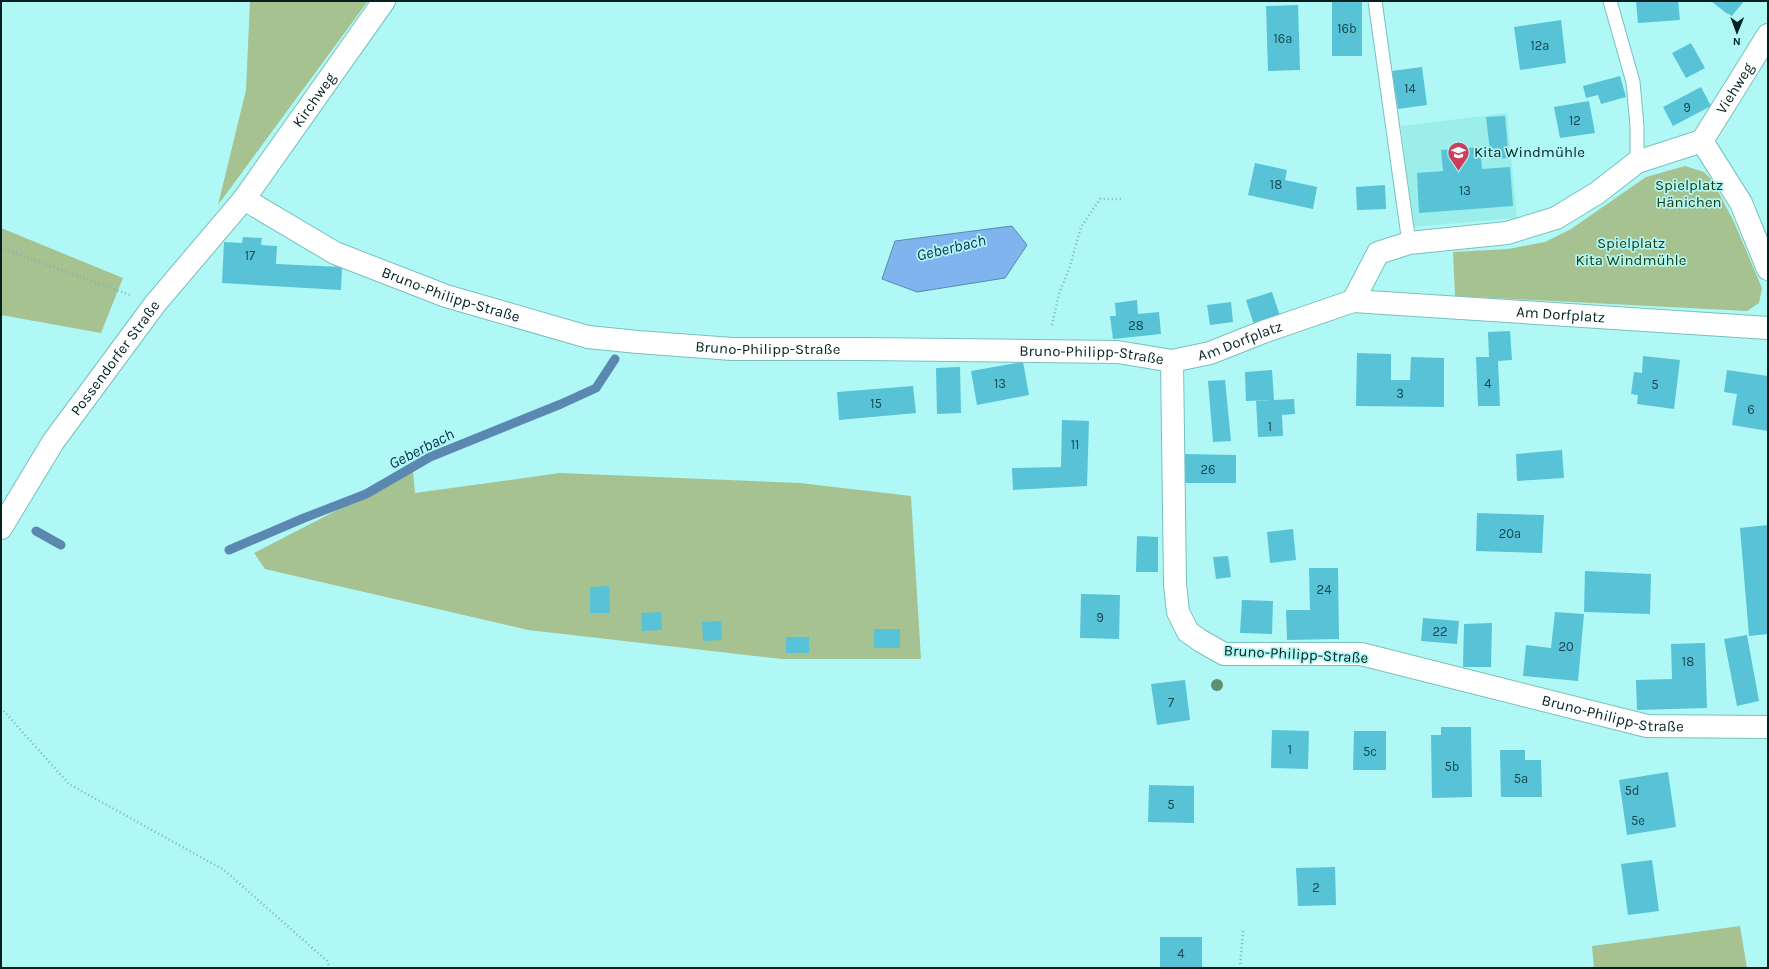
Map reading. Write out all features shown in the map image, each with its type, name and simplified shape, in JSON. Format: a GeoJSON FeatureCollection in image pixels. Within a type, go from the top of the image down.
{"type":"FeatureCollection","features":[{"type":"Feature","properties":{"kind":"street","name":"Kirchweg"},"geometry":{"type":"LineString","coordinates":[[244,199],[384,1]]}},
{"type":"Feature","properties":{"kind":"street","name":"Viehweg"},"geometry":{"type":"LineString","coordinates":[[1702,141],[1768,35]]}},
{"type":"Feature","properties":{"kind":"street"},"geometry":{"type":"LineString","coordinates":[[1353,301],[1378,253],[1409,243],[1507,233],[1556,218],[1597,194],[1637,162],[1702,141],[1741,203],[1768,269]]}},
{"type":"Feature","properties":{"kind":"street","name":"Possendorfer Straße"},"geometry":{"type":"LineString","coordinates":[[1,528],[53,442],[155,304],[244,199]]}},
{"type":"Feature","properties":{"kind":"street","name":"Bruno-Philipp-Straße"},"geometry":{"type":"LineString","coordinates":[[244,199],[335,253],[446,296],[588,337],[732,349],[1118,352],[1172,361],[1175,584],[1178,612],[1188,632],[1201,642],[1224,654],[1361,654],[1647,726],[1768,727]]}},
{"type":"Feature","properties":{"kind":"street","name":"Am Dorfplatz"},"geometry":{"type":"LineString","coordinates":[[1172,361],[1210,353],[1263,332],[1353,301],[1682,324],[1768,328]]}},
{"type":"Feature","properties":{"kind":"lane"},"geometry":{"type":"LineString","coordinates":[[1375,1],[1409,243]]}},
{"type":"Feature","properties":{"kind":"lane"},"geometry":{"type":"LineString","coordinates":[[1610,1],[1633,82],[1637,126],[1637,162]]}},
{"type":"Feature","properties":{"kind":"path"},"geometry":{"type":"LineString","coordinates":[[1050,351],[1058,294],[1069,270],[1081,227],[1100,199],[1123,199]]}},
{"type":"Feature","properties":{"kind":"path"},"geometry":{"type":"LineString","coordinates":[[1,248],[155,304]]}},
{"type":"Feature","properties":{"kind":"path"},"geometry":{"type":"LineString","coordinates":[[1,708],[69,784],[224,870],[327,961],[330,968]]}},
{"type":"Feature","properties":{"kind":"path"},"geometry":{"type":"LineString","coordinates":[[1240,968],[1243,930]]}},
{"type":"Feature","properties":{"kind":"shaded area","name":"Kita Windmühle"},"geometry":{"type":"Polygon","coordinates":[[[1507,113],[1517,218],[1413,227],[1401,126],[1507,113]]]}},
{"type":"Feature","properties":{"kind":"green space"},"geometry":{"type":"Polygon","coordinates":[[[250,1],[368,1],[218,205],[246,90],[250,1]]]}},
{"type":"Feature","properties":{"kind":"green space","name":"Spielplatz Kita Windmühle"},"geometry":{"type":"Polygon","coordinates":[[[1685,166],[1704,172],[1713,181],[1734,222],[1762,288],[1759,303],[1747,311],[1455,296],[1453,252],[1508,249],[1545,242],[1571,229],[1646,177],[1685,166]]]}},
{"type":"Feature","properties":{"kind":"green space"},"geometry":{"type":"Polygon","coordinates":[[[1,228],[123,278],[101,333],[1,315],[1,228]]]}},
{"type":"Feature","properties":{"kind":"green space"},"geometry":{"type":"Polygon","coordinates":[[[413,471],[415,493],[560,473],[800,483],[911,496],[921,659],[782,659],[528,630],[265,569],[254,553],[413,471]]]}},
{"type":"Feature","properties":{"kind":"green space"},"geometry":{"type":"Polygon","coordinates":[[[1740,926],[1747,968],[1594,968],[1592,946],[1740,926]]]}},
{"type":"Feature","properties":{"kind":"water"},"geometry":{"type":"Polygon","coordinates":[[[1012,226],[1027,245],[1005,278],[917,292],[882,279],[895,241],[1012,226]]]}},
{"type":"Feature","properties":{"kind":"building"},"geometry":{"type":"Polygon","coordinates":[[[1332,1],[1362,1],[1362,56],[1332,56],[1332,1]]]}},
{"type":"Feature","properties":{"kind":"building"},"geometry":{"type":"Polygon","coordinates":[[[1636,1],[1678,1],[1680,20],[1638,23],[1636,1]]]}},
{"type":"Feature","properties":{"kind":"building"},"geometry":{"type":"Polygon","coordinates":[[[1711,1],[1744,1],[1731,17],[1711,1]]]}},
{"type":"Feature","properties":{"kind":"building"},"geometry":{"type":"Polygon","coordinates":[[[1298,5],[1300,70],[1268,71],[1266,6],[1298,5]]]}},
{"type":"Feature","properties":{"kind":"building"},"geometry":{"type":"Polygon","coordinates":[[[1561,20],[1566,63],[1520,70],[1514,27],[1561,20]]]}},
{"type":"Feature","properties":{"kind":"building"},"geometry":{"type":"Polygon","coordinates":[[[1691,43],[1705,68],[1686,78],[1672,53],[1691,43]]]}},
{"type":"Feature","properties":{"kind":"building"},"geometry":{"type":"Polygon","coordinates":[[[1422,67],[1427,105],[1398,109],[1392,71],[1422,67]]]}},
{"type":"Feature","properties":{"kind":"building"},"geometry":{"type":"Polygon","coordinates":[[[1620,76],[1626,97],[1601,104],[1598,95],[1586,98],[1583,86],[1620,76]]]}},
{"type":"Feature","properties":{"kind":"building"},"geometry":{"type":"Polygon","coordinates":[[[1701,87],[1711,106],[1673,126],[1663,107],[1701,87]]]}},
{"type":"Feature","properties":{"kind":"building"},"geometry":{"type":"Polygon","coordinates":[[[1589,101],[1595,133],[1560,138],[1554,107],[1589,101]]]}},
{"type":"Feature","properties":{"kind":"building"},"geometry":{"type":"Polygon","coordinates":[[[1505,116],[1509,158],[1491,159],[1486,117],[1505,116]]]}},
{"type":"Feature","properties":{"kind":"building"},"geometry":{"type":"Polygon","coordinates":[[[1480,147],[1482,169],[1510,167],[1513,206],[1419,213],[1417,173],[1443,171],[1441,150],[1480,147]]]}},
{"type":"Feature","properties":{"kind":"building"},"geometry":{"type":"Polygon","coordinates":[[[1255,163],[1287,170],[1285,180],[1317,187],[1313,209],[1248,195],[1255,163]]]}},
{"type":"Feature","properties":{"kind":"building"},"geometry":{"type":"Polygon","coordinates":[[[1385,185],[1386,209],[1357,210],[1356,187],[1385,185]]]}},
{"type":"Feature","properties":{"kind":"building"},"geometry":{"type":"Polygon","coordinates":[[[243,237],[262,238],[261,245],[277,246],[276,264],[342,267],[341,290],[222,283],[224,242],[242,243],[243,237]]]}},
{"type":"Feature","properties":{"kind":"building"},"geometry":{"type":"Polygon","coordinates":[[[1272,292],[1280,316],[1254,325],[1246,300],[1272,292]]]}},
{"type":"Feature","properties":{"kind":"building"},"geometry":{"type":"Polygon","coordinates":[[[1137,300],[1138,314],[1159,312],[1161,334],[1113,339],[1110,316],[1116,316],[1115,303],[1137,300]]]}},
{"type":"Feature","properties":{"kind":"building"},"geometry":{"type":"Polygon","coordinates":[[[1231,302],[1233,322],[1210,325],[1207,305],[1231,302]]]}},
{"type":"Feature","properties":{"kind":"building"},"geometry":{"type":"Polygon","coordinates":[[[1510,331],[1512,360],[1498,361],[1500,406],[1478,406],[1476,357],[1489,357],[1488,332],[1510,331]]]}},
{"type":"Feature","properties":{"kind":"building"},"geometry":{"type":"Polygon","coordinates":[[[1357,353],[1391,354],[1391,380],[1410,380],[1411,357],[1444,358],[1444,407],[1356,406],[1357,353]]]}},
{"type":"Feature","properties":{"kind":"building"},"geometry":{"type":"Polygon","coordinates":[[[1643,356],[1680,360],[1674,409],[1637,404],[1638,395],[1631,394],[1634,372],[1642,373],[1643,356]]]}},
{"type":"Feature","properties":{"kind":"building"},"geometry":{"type":"Polygon","coordinates":[[[1023,362],[1029,395],[977,405],[971,371],[1023,362]]]}},
{"type":"Feature","properties":{"kind":"building"},"geometry":{"type":"Polygon","coordinates":[[[960,367],[961,413],[937,414],[936,368],[960,367]]]}},
{"type":"Feature","properties":{"kind":"building"},"geometry":{"type":"Polygon","coordinates":[[[1272,370],[1274,400],[1246,401],[1245,372],[1272,370]]]}},
{"type":"Feature","properties":{"kind":"building"},"geometry":{"type":"Polygon","coordinates":[[[1727,370],[1768,376],[1768,431],[1732,425],[1737,394],[1724,392],[1727,370]]]}},
{"type":"Feature","properties":{"kind":"building"},"geometry":{"type":"Polygon","coordinates":[[[1225,380],[1231,441],[1213,442],[1208,381],[1225,380]]]}},
{"type":"Feature","properties":{"kind":"building"},"geometry":{"type":"Polygon","coordinates":[[[913,386],[916,413],[839,420],[837,392],[913,386]]]}},
{"type":"Feature","properties":{"kind":"building"},"geometry":{"type":"Polygon","coordinates":[[[1294,399],[1295,414],[1282,415],[1283,436],[1258,437],[1256,401],[1294,399]]]}},
{"type":"Feature","properties":{"kind":"building"},"geometry":{"type":"Polygon","coordinates":[[[1062,420],[1089,421],[1087,486],[1013,490],[1012,468],[1061,467],[1062,420]]]}},
{"type":"Feature","properties":{"kind":"building"},"geometry":{"type":"Polygon","coordinates":[[[1562,450],[1564,478],[1517,481],[1516,454],[1562,450]]]}},
{"type":"Feature","properties":{"kind":"building"},"geometry":{"type":"Polygon","coordinates":[[[1181,454],[1236,455],[1236,483],[1181,483],[1181,454]]]}},
{"type":"Feature","properties":{"kind":"building"},"geometry":{"type":"Polygon","coordinates":[[[1477,513],[1544,515],[1542,553],[1476,551],[1477,513]]]}},
{"type":"Feature","properties":{"kind":"building"},"geometry":{"type":"Polygon","coordinates":[[[1768,525],[1768,634],[1749,636],[1740,528],[1768,525]]]}},
{"type":"Feature","properties":{"kind":"building"},"geometry":{"type":"Polygon","coordinates":[[[1293,529],[1296,560],[1270,563],[1267,532],[1293,529]]]}},
{"type":"Feature","properties":{"kind":"building"},"geometry":{"type":"Polygon","coordinates":[[[1137,536],[1158,537],[1158,572],[1136,572],[1137,536]]]}},
{"type":"Feature","properties":{"kind":"building"},"geometry":{"type":"Polygon","coordinates":[[[1228,556],[1231,577],[1216,579],[1213,557],[1228,556]]]}},
{"type":"Feature","properties":{"kind":"building"},"geometry":{"type":"Polygon","coordinates":[[[1309,568],[1338,568],[1339,639],[1287,640],[1286,610],[1310,610],[1309,568]]]}},
{"type":"Feature","properties":{"kind":"building"},"geometry":{"type":"Polygon","coordinates":[[[1585,571],[1651,574],[1650,614],[1584,612],[1585,571]]]}},
{"type":"Feature","properties":{"kind":"building"},"geometry":{"type":"Polygon","coordinates":[[[609,586],[610,613],[590,613],[590,587],[609,586]]]}},
{"type":"Feature","properties":{"kind":"building"},"geometry":{"type":"Polygon","coordinates":[[[1081,594],[1120,595],[1119,639],[1080,638],[1081,594]]]}},
{"type":"Feature","properties":{"kind":"building"},"geometry":{"type":"Polygon","coordinates":[[[1242,600],[1273,601],[1272,634],[1240,633],[1242,600]]]}},
{"type":"Feature","properties":{"kind":"building"},"geometry":{"type":"Polygon","coordinates":[[[661,612],[662,630],[642,631],[641,613],[661,612]]]}},
{"type":"Feature","properties":{"kind":"building"},"geometry":{"type":"Polygon","coordinates":[[[1555,612],[1584,614],[1578,681],[1523,676],[1526,645],[1551,648],[1555,612]]]}},
{"type":"Feature","properties":{"kind":"building"},"geometry":{"type":"Polygon","coordinates":[[[1423,618],[1459,621],[1457,644],[1421,641],[1423,618]]]}},
{"type":"Feature","properties":{"kind":"building"},"geometry":{"type":"Polygon","coordinates":[[[721,621],[722,640],[703,641],[702,622],[721,621]]]}},
{"type":"Feature","properties":{"kind":"building"},"geometry":{"type":"Polygon","coordinates":[[[1492,623],[1491,667],[1463,667],[1464,624],[1492,623]]]}},
{"type":"Feature","properties":{"kind":"building"},"geometry":{"type":"Polygon","coordinates":[[[874,629],[900,629],[900,648],[874,648],[874,629]]]}},
{"type":"Feature","properties":{"kind":"building"},"geometry":{"type":"Polygon","coordinates":[[[1747,635],[1759,701],[1737,706],[1724,639],[1747,635]]]}},
{"type":"Feature","properties":{"kind":"building"},"geometry":{"type":"Polygon","coordinates":[[[786,637],[809,637],[809,653],[786,653],[786,637]]]}},
{"type":"Feature","properties":{"kind":"building"},"geometry":{"type":"Polygon","coordinates":[[[1705,643],[1707,708],[1637,710],[1636,680],[1672,679],[1671,644],[1705,643]]]}},
{"type":"Feature","properties":{"kind":"building"},"geometry":{"type":"Polygon","coordinates":[[[1185,680],[1190,720],[1157,725],[1151,684],[1185,680]]]}},
{"type":"Feature","properties":{"kind":"building"},"geometry":{"type":"Polygon","coordinates":[[[1441,727],[1471,727],[1472,797],[1432,798],[1431,735],[1441,735],[1441,727]]]}},
{"type":"Feature","properties":{"kind":"building"},"geometry":{"type":"Polygon","coordinates":[[[1272,730],[1309,731],[1308,769],[1271,768],[1272,730]]]}},
{"type":"Feature","properties":{"kind":"building"},"geometry":{"type":"Polygon","coordinates":[[[1354,731],[1386,731],[1386,770],[1353,770],[1354,731]]]}},
{"type":"Feature","properties":{"kind":"building"},"geometry":{"type":"Polygon","coordinates":[[[1500,750],[1525,750],[1525,760],[1541,760],[1542,797],[1501,797],[1500,750]]]}},
{"type":"Feature","properties":{"kind":"building"},"geometry":{"type":"Polygon","coordinates":[[[1668,772],[1676,827],[1627,835],[1619,780],[1668,772]]]}},
{"type":"Feature","properties":{"kind":"building"},"geometry":{"type":"Polygon","coordinates":[[[1149,785],[1194,786],[1194,823],[1148,822],[1149,785]]]}},
{"type":"Feature","properties":{"kind":"building"},"geometry":{"type":"Polygon","coordinates":[[[1652,860],[1659,911],[1628,915],[1621,864],[1652,860]]]}},
{"type":"Feature","properties":{"kind":"building"},"geometry":{"type":"Polygon","coordinates":[[[1335,867],[1336,905],[1298,906],[1296,868],[1335,867]]]}},
{"type":"Feature","properties":{"kind":"building"},"geometry":{"type":"Polygon","coordinates":[[[1160,937],[1202,937],[1202,968],[1160,968],[1160,937]]]}},
{"type":"Feature","properties":{"kind":"waterway","name":"Geberbach"},"geometry":{"type":"LineString","coordinates":[[229,550],[304,518],[366,494],[430,457],[561,404],[596,388],[615,359]]}},
{"type":"Feature","properties":{"kind":"waterway","name":"Geberbach"},"geometry":{"type":"LineString","coordinates":[[36,531],[61,545]]}},
{"type":"Feature","properties":{"kind":"place","name":"Kita Windmühle"},"geometry":{"type":"Point","coordinates":[1459,172]}},
{"type":"Feature","properties":{"kind":"park label","name":"Spielplatz Hänichen"},"geometry":{"type":"Point","coordinates":[1689,194]}}]}
